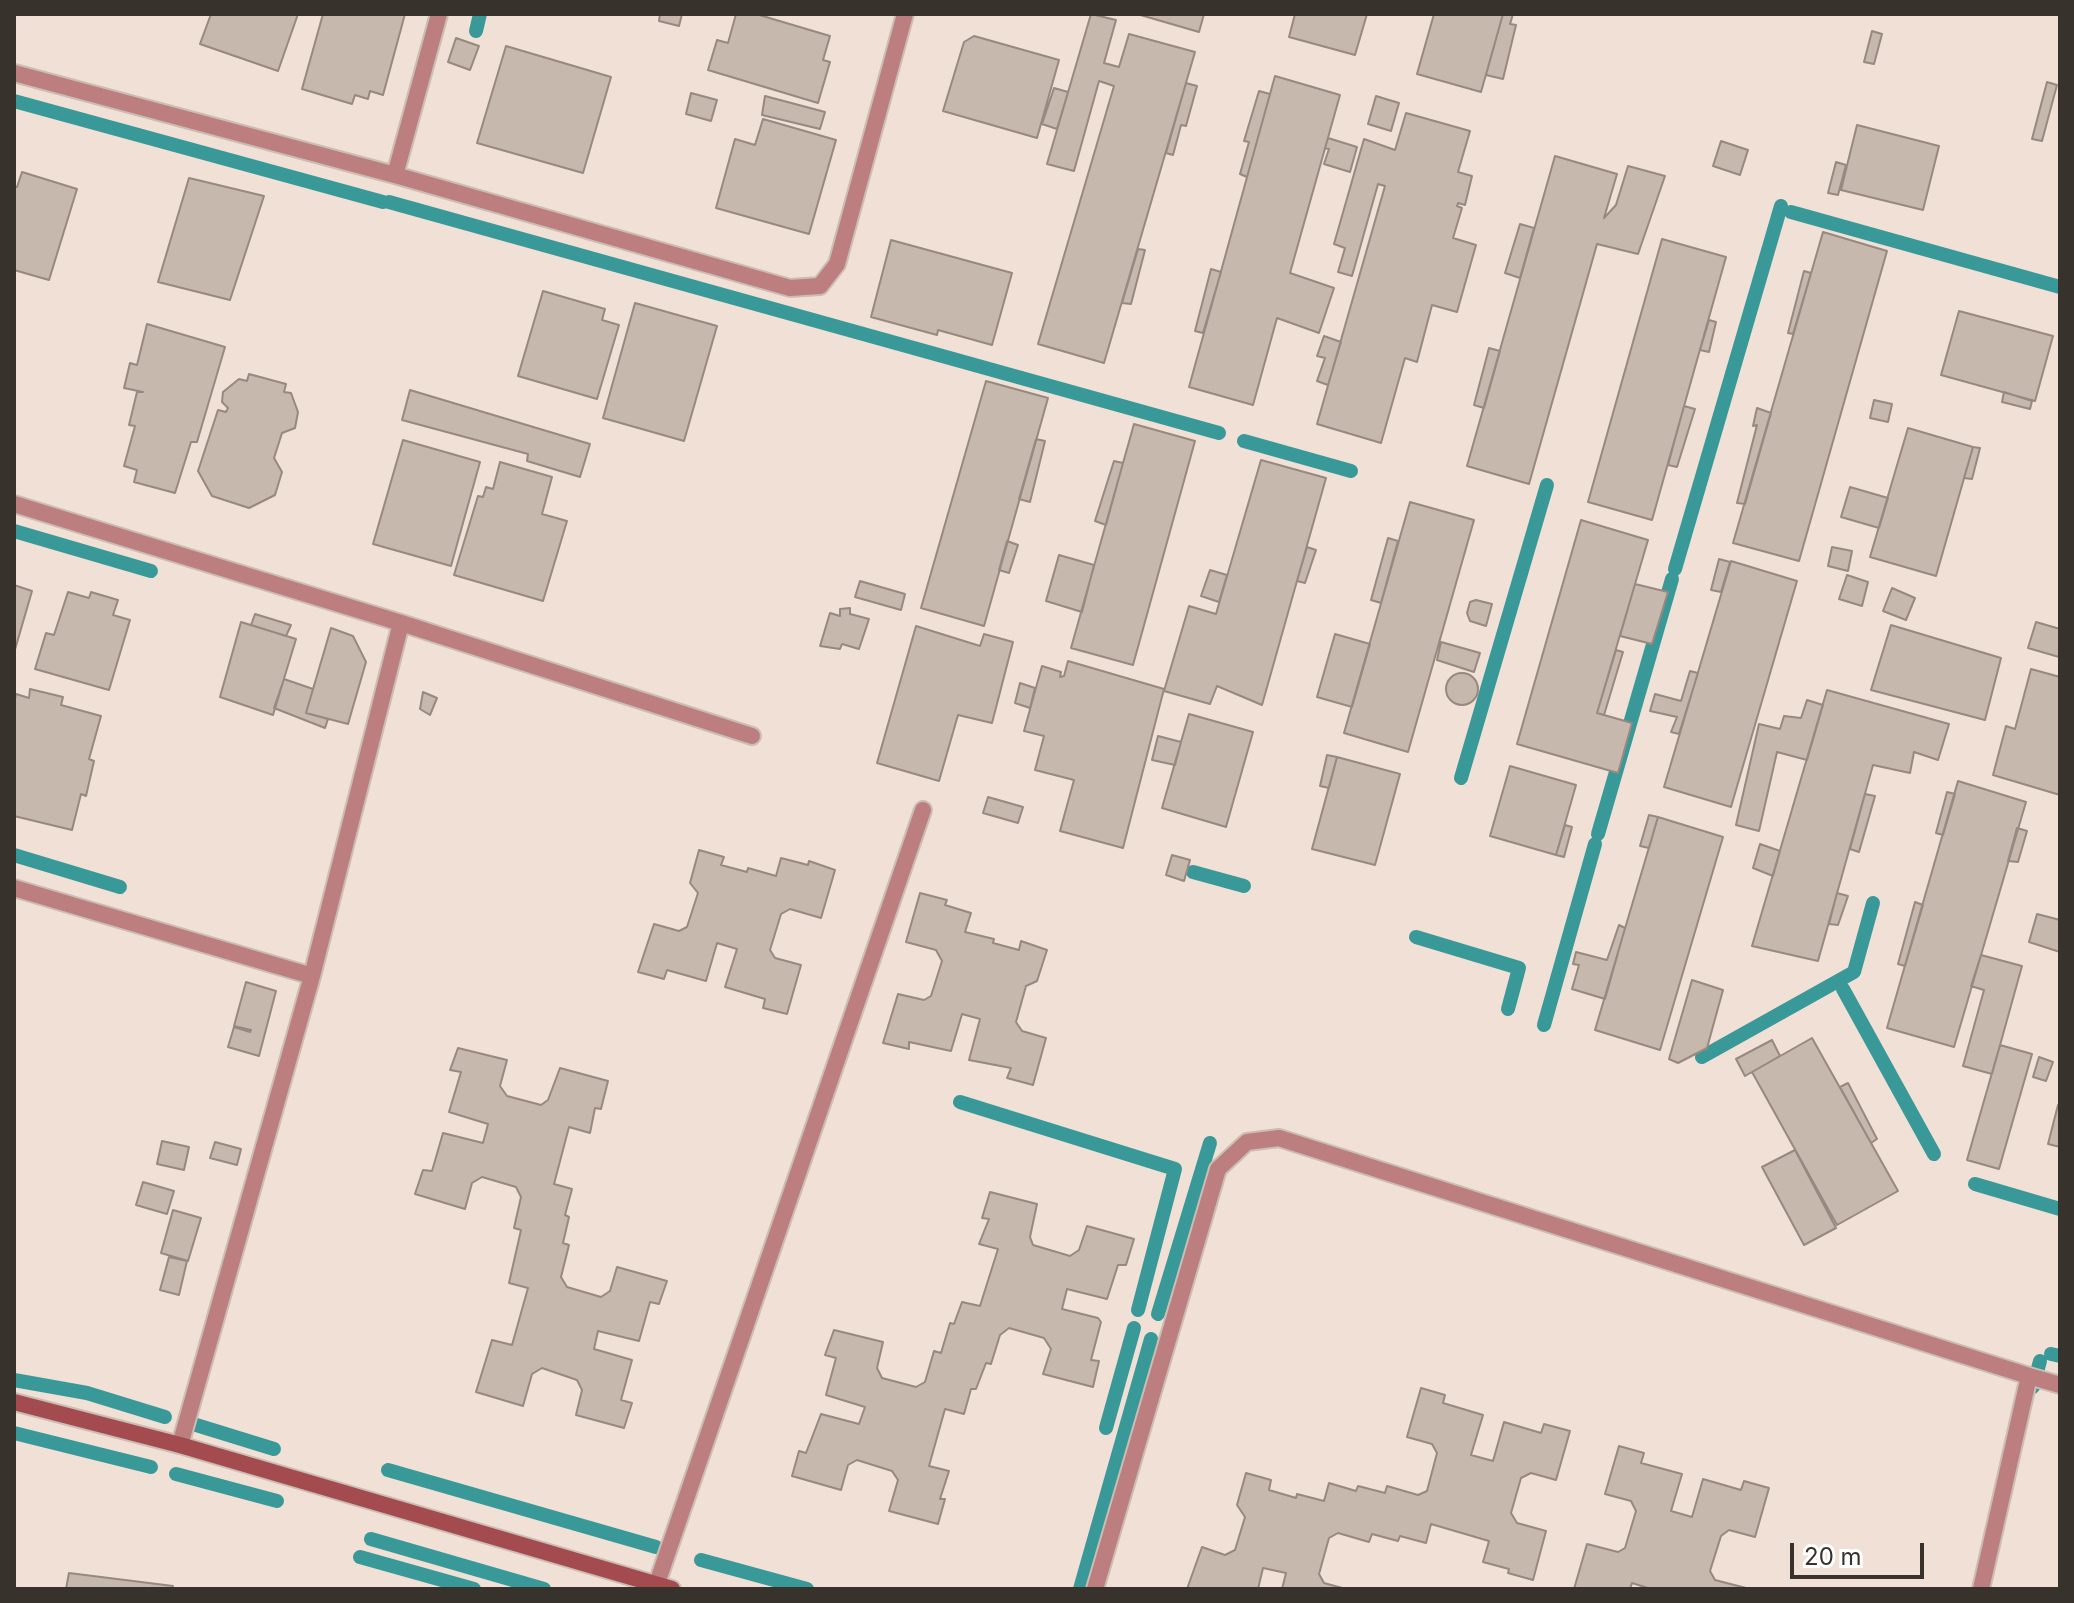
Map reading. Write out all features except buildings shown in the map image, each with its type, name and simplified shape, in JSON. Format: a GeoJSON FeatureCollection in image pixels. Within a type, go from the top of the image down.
{"type":"FeatureCollection","features":[{"type":"Feature","properties":{"kind":"main road"},"geometry":{"type":"LineString","coordinates":[[14,1402],[180,1445],[661,1587]]}},
{"type":"Feature","properties":{"kind":"street"},"geometry":{"type":"LineString","coordinates":[[395,175],[439,14]]}},
{"type":"Feature","properties":{"kind":"street"},"geometry":{"type":"LineString","coordinates":[[14,73],[395,175],[790,288],[820,286],[837,264],[905,14]]}},
{"type":"Feature","properties":{"kind":"street"},"geometry":{"type":"LineString","coordinates":[[14,504],[401,623],[752,736]]}},
{"type":"Feature","properties":{"kind":"street"},"geometry":{"type":"LineString","coordinates":[[180,1445],[312,976],[401,623]]}},
{"type":"Feature","properties":{"kind":"street"},"geometry":{"type":"LineString","coordinates":[[661,1587],[923,810]]}},
{"type":"Feature","properties":{"kind":"street"},"geometry":{"type":"LineString","coordinates":[[14,888],[312,976]]}},
{"type":"Feature","properties":{"kind":"street"},"geometry":{"type":"LineString","coordinates":[[1095,1589],[1218,1169],[1247,1142],[1279,1138],[2060,1385]]}},
{"type":"Feature","properties":{"kind":"street"},"geometry":{"type":"LineString","coordinates":[[1981,1589],[2029,1376]]}},
{"type":"Feature","properties":{"kind":"waterway"},"geometry":{"type":"LineString","coordinates":[[476,31],[480,14]]}},
{"type":"Feature","properties":{"kind":"waterway"},"geometry":{"type":"LineString","coordinates":[[14,101],[383,202]]}},
{"type":"Feature","properties":{"kind":"waterway"},"geometry":{"type":"LineString","coordinates":[[389,202],[1219,433]]}},
{"type":"Feature","properties":{"kind":"waterway"},"geometry":{"type":"LineString","coordinates":[[1675,569],[1781,206]]}},
{"type":"Feature","properties":{"kind":"waterway"},"geometry":{"type":"LineString","coordinates":[[1791,212],[2060,287]]}},
{"type":"Feature","properties":{"kind":"waterway"},"geometry":{"type":"LineString","coordinates":[[1244,441],[1351,471]]}},
{"type":"Feature","properties":{"kind":"waterway"},"geometry":{"type":"LineString","coordinates":[[1461,778],[1547,485]]}},
{"type":"Feature","properties":{"kind":"waterway"},"geometry":{"type":"LineString","coordinates":[[14,531],[151,571]]}},
{"type":"Feature","properties":{"kind":"waterway"},"geometry":{"type":"LineString","coordinates":[[1598,834],[1672,579]]}},
{"type":"Feature","properties":{"kind":"waterway"},"geometry":{"type":"LineString","coordinates":[[1544,1025],[1595,844]]}},
{"type":"Feature","properties":{"kind":"waterway"},"geometry":{"type":"LineString","coordinates":[[14,855],[120,887]]}},
{"type":"Feature","properties":{"kind":"waterway"},"geometry":{"type":"LineString","coordinates":[[1193,872],[1244,886]]}},
{"type":"Feature","properties":{"kind":"waterway"},"geometry":{"type":"LineString","coordinates":[[1702,1057],[1854,972],[1873,903]]}},
{"type":"Feature","properties":{"kind":"waterway"},"geometry":{"type":"LineString","coordinates":[[1416,937],[1519,968],[1508,1009]]}},
{"type":"Feature","properties":{"kind":"waterway"},"geometry":{"type":"LineString","coordinates":[[1843,989],[1934,1154]]}},
{"type":"Feature","properties":{"kind":"waterway"},"geometry":{"type":"LineString","coordinates":[[960,1102],[1175,1169],[1138,1310]]}},
{"type":"Feature","properties":{"kind":"waterway"},"geometry":{"type":"LineString","coordinates":[[1158,1314],[1210,1143]]}},
{"type":"Feature","properties":{"kind":"waterway"},"geometry":{"type":"LineString","coordinates":[[1975,1184],[2060,1209]]}},
{"type":"Feature","properties":{"kind":"waterway"},"geometry":{"type":"LineString","coordinates":[[1106,1428],[1134,1328]]}},
{"type":"Feature","properties":{"kind":"waterway"},"geometry":{"type":"LineString","coordinates":[[1080,1589],[1151,1339]]}},
{"type":"Feature","properties":{"kind":"waterway"},"geometry":{"type":"LineString","coordinates":[[2051,1354],[2060,1356]]}},
{"type":"Feature","properties":{"kind":"waterway"},"geometry":{"type":"LineString","coordinates":[[2033,1387],[2040,1361]]}},
{"type":"Feature","properties":{"kind":"waterway"},"geometry":{"type":"LineString","coordinates":[[14,1380],[87,1393],[165,1417]]}},
{"type":"Feature","properties":{"kind":"waterway"},"geometry":{"type":"LineString","coordinates":[[193,1424],[274,1449]]}},
{"type":"Feature","properties":{"kind":"waterway"},"geometry":{"type":"LineString","coordinates":[[14,1433],[151,1467]]}},
{"type":"Feature","properties":{"kind":"waterway"},"geometry":{"type":"LineString","coordinates":[[388,1470],[656,1547]]}},
{"type":"Feature","properties":{"kind":"waterway"},"geometry":{"type":"LineString","coordinates":[[176,1474],[277,1501]]}},
{"type":"Feature","properties":{"kind":"waterway"},"geometry":{"type":"LineString","coordinates":[[371,1539],[544,1589]]}},
{"type":"Feature","properties":{"kind":"waterway"},"geometry":{"type":"LineString","coordinates":[[360,1557],[474,1589]]}},
{"type":"Feature","properties":{"kind":"waterway"},"geometry":{"type":"LineString","coordinates":[[701,1560],[807,1589]]}}]}
